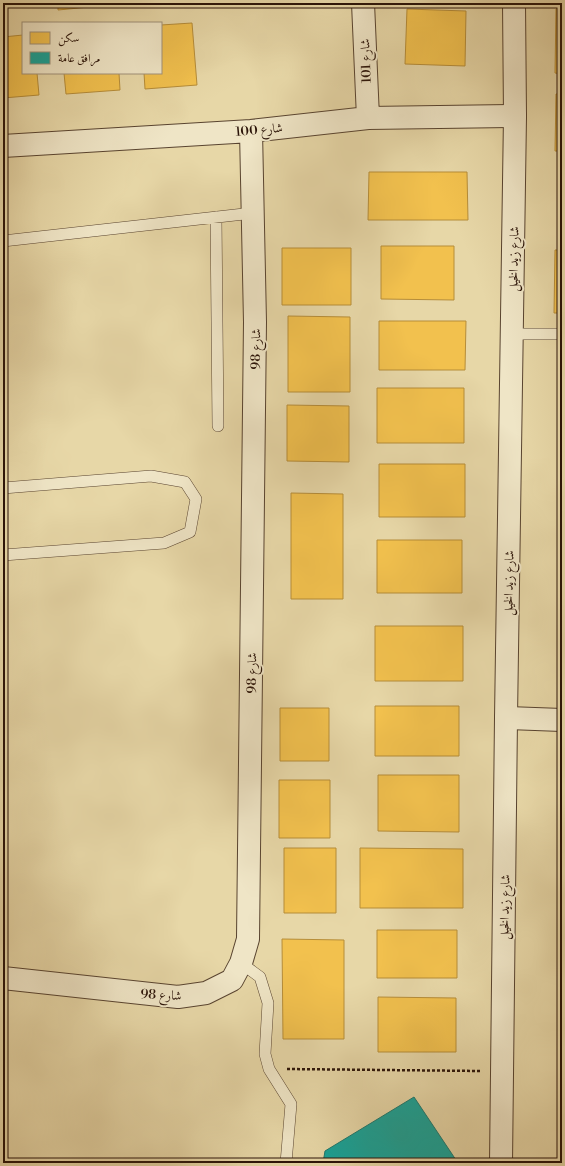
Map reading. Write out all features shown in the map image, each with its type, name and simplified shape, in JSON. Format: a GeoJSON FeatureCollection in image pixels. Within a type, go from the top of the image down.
{"type":"FeatureCollection","features":[{"type":"Feature","properties":{"kind":"street","name":"شارع 101"},"geometry":{"type":"LineString","coordinates":[[363,3],[368,118]]}},
{"type":"Feature","properties":{"kind":"street","name":"شارع زيد الخيل"},"geometry":{"type":"LineString","coordinates":[[501,1163],[515,116],[514,3]]}},
{"type":"Feature","properties":{"kind":"street","name":"شارع 100"},"geometry":{"type":"LineString","coordinates":[[3,146],[251,131],[368,118],[515,116]]}},
{"type":"Feature","properties":{"kind":"street","name":"شارع 98"},"geometry":{"type":"LineString","coordinates":[[3,978],[178,997],[206,993],[232,980],[241,964],[248,939],[255,322],[251,131]]}},
{"type":"Feature","properties":{"kind":"street"},"geometry":{"type":"LineString","coordinates":[[506,718],[562,720]]}},
{"type":"Feature","properties":{"kind":"lane"},"geometry":{"type":"LineString","coordinates":[[3,241],[253,213]]}},
{"type":"Feature","properties":{"kind":"lane"},"geometry":{"type":"LineString","coordinates":[[216,217],[218,426]]}},
{"type":"Feature","properties":{"kind":"lane"},"geometry":{"type":"LineString","coordinates":[[512,334],[562,334]]}},
{"type":"Feature","properties":{"kind":"lane"},"geometry":{"type":"LineString","coordinates":[[3,488],[151,476],[185,482],[196,500],[190,532],[164,543],[3,555]]}},
{"type":"Feature","properties":{"kind":"lane"},"geometry":{"type":"LineString","coordinates":[[241,964],[260,976],[268,1003],[265,1054],[269,1069],[291,1104],[286,1163]]}},
{"type":"Feature","properties":{"kind":"path"},"geometry":{"type":"LineString","coordinates":[[269,1069],[502,1071]]}},
{"type":"Feature","properties":{"kind":"building: سكن"},"geometry":{"type":"Polygon","coordinates":[[[58,3],[120,3],[120,4],[58,10],[58,3]]]}},
{"type":"Feature","properties":{"kind":"building: سكن"},"geometry":{"type":"Polygon","coordinates":[[[407,9],[466,11],[465,66],[405,64],[407,9]]]}},
{"type":"Feature","properties":{"kind":"building: سكن"},"geometry":{"type":"Polygon","coordinates":[[[556,9],[562,9],[562,74],[555,73],[556,9]]]}},
{"type":"Feature","properties":{"kind":"building: سكن"},"geometry":{"type":"Polygon","coordinates":[[[192,23],[197,85],[145,89],[144,74],[162,74],[162,25],[192,23]]]}},
{"type":"Feature","properties":{"kind":"building: سكن"},"geometry":{"type":"Polygon","coordinates":[[[22,35],[22,74],[37,74],[39,95],[3,98],[3,37],[22,35]]]}},
{"type":"Feature","properties":{"kind":"building: سكن"},"geometry":{"type":"Polygon","coordinates":[[[64,74],[119,74],[120,90],[66,94],[64,74]]]}},
{"type":"Feature","properties":{"kind":"building: سكن"},"geometry":{"type":"Polygon","coordinates":[[[556,94],[562,94],[562,151],[555,151],[556,94]]]}},
{"type":"Feature","properties":{"kind":"building: سكن"},"geometry":{"type":"Polygon","coordinates":[[[369,172],[467,172],[468,220],[368,220],[369,172]]]}},
{"type":"Feature","properties":{"kind":"building: سكن"},"geometry":{"type":"Polygon","coordinates":[[[561,174],[562,231],[560,231],[561,174]]]}},
{"type":"Feature","properties":{"kind":"building: سكن"},"geometry":{"type":"Polygon","coordinates":[[[381,246],[454,246],[454,300],[381,299],[381,246]]]}},
{"type":"Feature","properties":{"kind":"building: سكن"},"geometry":{"type":"Polygon","coordinates":[[[282,248],[351,248],[351,305],[282,305],[282,248]]]}},
{"type":"Feature","properties":{"kind":"building: سكن"},"geometry":{"type":"Polygon","coordinates":[[[555,250],[562,250],[562,313],[554,313],[555,250]]]}},
{"type":"Feature","properties":{"kind":"building: سكن"},"geometry":{"type":"Polygon","coordinates":[[[288,316],[350,317],[350,392],[288,392],[288,316]]]}},
{"type":"Feature","properties":{"kind":"building: سكن"},"geometry":{"type":"Polygon","coordinates":[[[379,321],[466,321],[465,370],[379,370],[379,321]]]}},
{"type":"Feature","properties":{"kind":"building: سكن"},"geometry":{"type":"Polygon","coordinates":[[[377,388],[464,388],[464,443],[377,443],[377,388]]]}},
{"type":"Feature","properties":{"kind":"building: سكن"},"geometry":{"type":"Polygon","coordinates":[[[287,405],[349,406],[349,462],[287,461],[287,405]]]}},
{"type":"Feature","properties":{"kind":"building: سكن"},"geometry":{"type":"Polygon","coordinates":[[[379,464],[465,464],[465,517],[379,517],[379,464]]]}},
{"type":"Feature","properties":{"kind":"building: سكن"},"geometry":{"type":"Polygon","coordinates":[[[291,493],[343,494],[343,599],[291,599],[291,493]]]}},
{"type":"Feature","properties":{"kind":"building: سكن"},"geometry":{"type":"Polygon","coordinates":[[[377,540],[462,540],[462,593],[377,593],[377,540]]]}},
{"type":"Feature","properties":{"kind":"building: سكن"},"geometry":{"type":"Polygon","coordinates":[[[375,626],[463,626],[463,681],[375,681],[375,626]]]}},
{"type":"Feature","properties":{"kind":"building: سكن"},"geometry":{"type":"Polygon","coordinates":[[[375,706],[459,706],[459,756],[375,756],[375,706]]]}},
{"type":"Feature","properties":{"kind":"building: سكن"},"geometry":{"type":"Polygon","coordinates":[[[280,708],[329,708],[329,761],[280,761],[280,708]]]}},
{"type":"Feature","properties":{"kind":"building: سكن"},"geometry":{"type":"Polygon","coordinates":[[[378,775],[459,775],[459,832],[378,831],[378,775]]]}},
{"type":"Feature","properties":{"kind":"building: سكن"},"geometry":{"type":"Polygon","coordinates":[[[279,780],[330,780],[330,838],[279,838],[279,780]]]}},
{"type":"Feature","properties":{"kind":"building: سكن"},"geometry":{"type":"Polygon","coordinates":[[[284,848],[336,848],[336,913],[284,913],[284,848]]]}},
{"type":"Feature","properties":{"kind":"building: سكن"},"geometry":{"type":"Polygon","coordinates":[[[360,848],[463,849],[463,908],[360,908],[360,848]]]}},
{"type":"Feature","properties":{"kind":"building: سكن"},"geometry":{"type":"Polygon","coordinates":[[[377,930],[457,930],[457,978],[377,978],[377,930]]]}},
{"type":"Feature","properties":{"kind":"building: سكن"},"geometry":{"type":"Polygon","coordinates":[[[282,939],[344,940],[344,1039],[283,1039],[282,939]]]}},
{"type":"Feature","properties":{"kind":"building: سكن"},"geometry":{"type":"Polygon","coordinates":[[[378,997],[456,998],[456,1052],[378,1052],[378,997]]]}},
{"type":"Feature","properties":{"kind":"building: مرافق عامة"},"geometry":{"type":"Polygon","coordinates":[[[414,1097],[458,1163],[323,1163],[325,1151],[414,1097]]]}}]}
